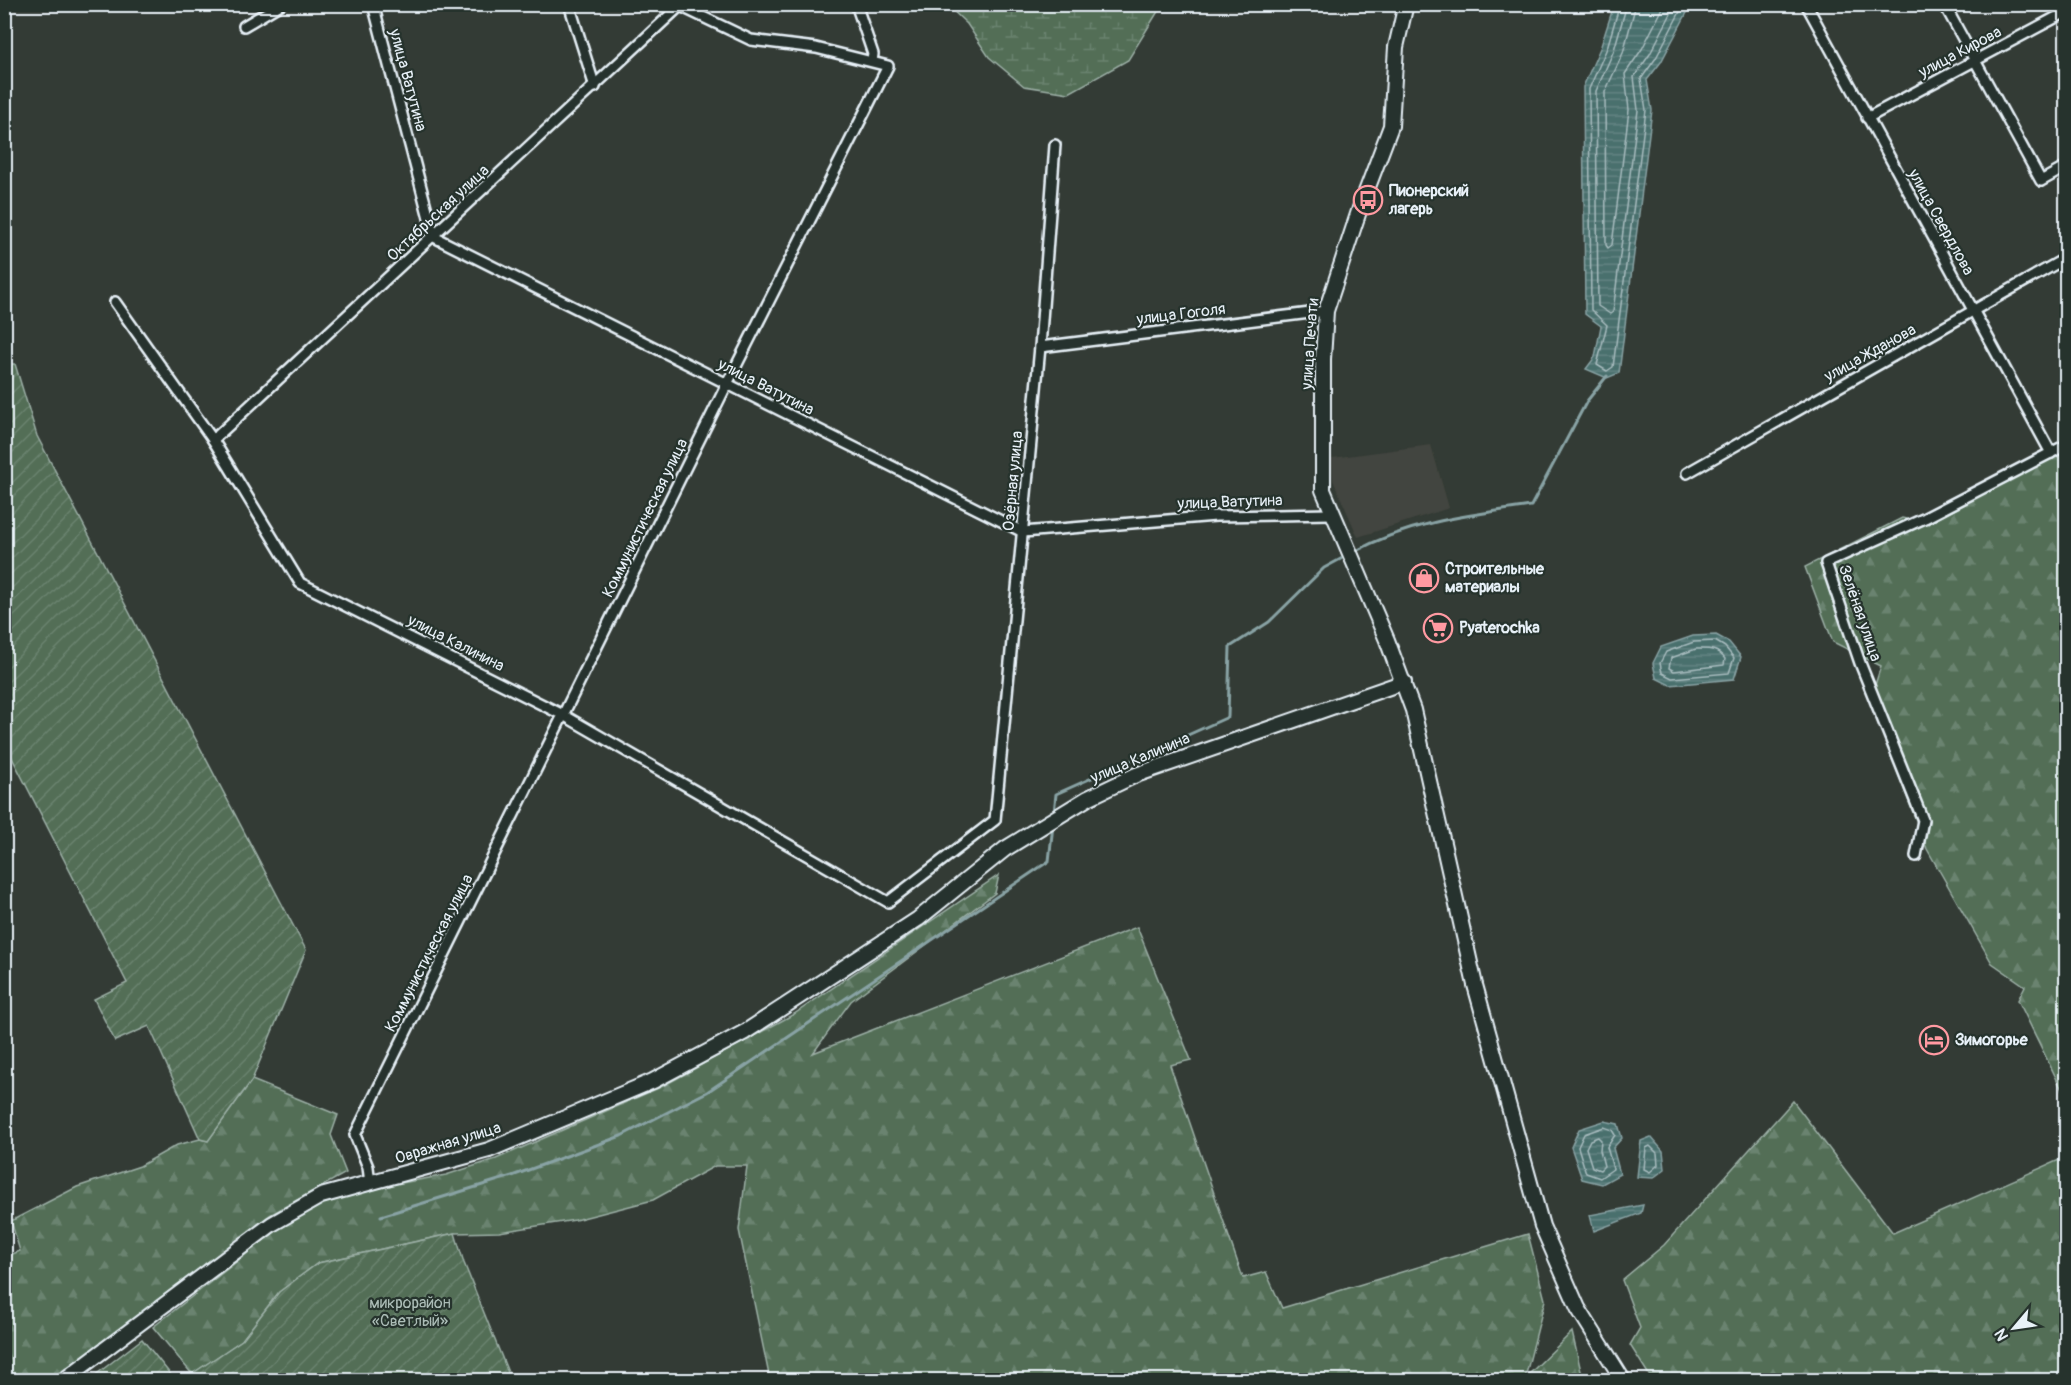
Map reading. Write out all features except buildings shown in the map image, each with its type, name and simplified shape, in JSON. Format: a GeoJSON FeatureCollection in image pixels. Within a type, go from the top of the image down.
{"type":"FeatureCollection","features":[{"type":"Feature","properties":{"kind":"street"},"geometry":{"type":"LineString","coordinates":[[244,26],[280,4]]}},
{"type":"Feature","properties":{"kind":"street","name":"улица Ватутина"},"geometry":{"type":"LineString","coordinates":[[373,4],[434,237],[1023,532],[1216,516],[1331,514]]}},
{"type":"Feature","properties":{"kind":"street"},"geometry":{"type":"LineString","coordinates":[[569,4],[595,87]]}},
{"type":"Feature","properties":{"kind":"street"},"geometry":{"type":"LineString","coordinates":[[681,5],[751,40],[816,48],[872,61],[873,54],[856,4]]}},
{"type":"Feature","properties":{"kind":"street","name":"улица Печати"},"geometry":{"type":"LineString","coordinates":[[1406,4],[1396,47],[1391,126],[1356,218],[1326,311],[1323,359],[1323,490],[1331,514],[1404,682],[1420,740],[1442,850],[1490,1045],[1542,1226],[1578,1308],[1623,1380]]}},
{"type":"Feature","properties":{"kind":"street","name":"улица Свердлова"},"geometry":{"type":"LineString","coordinates":[[1806,4],[2051,453]]}},
{"type":"Feature","properties":{"kind":"street"},"geometry":{"type":"LineString","coordinates":[[1944,4],[2041,181],[2067,167]]}},
{"type":"Feature","properties":{"kind":"street","name":"Октябрьская улица"},"geometry":{"type":"LineString","coordinates":[[213,440],[681,5]]}},
{"type":"Feature","properties":{"kind":"street","name":"улица Кирова"},"geometry":{"type":"LineString","coordinates":[[1867,117],[2067,12]]}},
{"type":"Feature","properties":{"kind":"street","name":"Коммунистическая улица"},"geometry":{"type":"LineString","coordinates":[[370,1183],[368,1167],[355,1136],[888,66],[872,61]]}},
{"type":"Feature","properties":{"kind":"street","name":"Озёрная улица"},"geometry":{"type":"LineString","coordinates":[[888,902],[995,820],[1040,347],[1055,145]]}},
{"type":"Feature","properties":{"kind":"street","name":"улица Жданова"},"geometry":{"type":"LineString","coordinates":[[1687,473],[2067,258]]}},
{"type":"Feature","properties":{"kind":"street","name":"улица Калинина"},"geometry":{"type":"LineString","coordinates":[[115,302],[213,440],[300,583],[565,716],[888,902]]}},
{"type":"Feature","properties":{"kind":"street","name":"улица Гоголя"},"geometry":{"type":"LineString","coordinates":[[1040,347],[1326,311]]}},
{"type":"Feature","properties":{"kind":"street","name":"Зелёная улица"},"geometry":{"type":"LineString","coordinates":[[1916,856],[1923,820],[1860,663],[1826,563],[1925,518],[2067,445]]}},
{"type":"Feature","properties":{"kind":"street","name":"улица Калинина"},"geometry":{"type":"LineString","coordinates":[[918,920],[1005,849],[1088,798],[1136,775],[1404,682]]}},
{"type":"Feature","properties":{"kind":"street","name":"Овражная улица"},"geometry":{"type":"LineString","coordinates":[[64,1380],[272,1224],[321,1196],[489,1150],[653,1081],[745,1032],[918,920]]}},
{"type":"Feature","properties":{"kind":"shaded area"},"geometry":{"type":"Polygon","coordinates":[[[1431,445],[1449,508],[1358,537],[1333,480],[1332,458],[1431,445]]]}},
{"type":"Feature","properties":{"kind":"green space"},"geometry":{"type":"Polygon","coordinates":[[[947,5],[1162,5],[1128,60],[1069,93],[1024,86],[989,57],[967,24],[947,5]]]}},
{"type":"Feature","properties":{"kind":"green space"},"geometry":{"type":"Polygon","coordinates":[[[5,364],[15,364],[37,436],[306,950],[252,1080],[208,1141],[200,1139],[149,1026],[115,1041],[94,999],[127,983],[5,744],[5,364]]]}},
{"type":"Feature","properties":{"kind":"green space"},"geometry":{"type":"Polygon","coordinates":[[[2066,449],[2066,1098],[2018,1000],[2025,986],[1992,963],[1927,849],[1870,701],[1881,666],[1833,642],[1805,567],[1902,518],[1928,524],[2066,449]]]}},
{"type":"Feature","properties":{"kind":"green space"},"geometry":{"type":"Polygon","coordinates":[[[999,875],[995,893],[851,1001],[813,1053],[1137,927],[1191,1060],[1170,1065],[1243,1278],[1266,1272],[1282,1308],[1528,1234],[1545,1300],[1525,1378],[1572,1332],[1583,1380],[770,1380],[739,1230],[747,1166],[715,1166],[653,1200],[575,1220],[499,1232],[455,1233],[318,1263],[279,1292],[242,1340],[192,1374],[153,1327],[318,1198],[446,1175],[496,1159],[663,1086],[794,1014],[999,875]]]}},
{"type":"Feature","properties":{"kind":"green space"},"geometry":{"type":"Polygon","coordinates":[[[252,1080],[338,1115],[331,1135],[346,1173],[270,1215],[53,1380],[5,1380],[5,1257],[20,1251],[11,1221],[77,1187],[140,1166],[177,1145],[200,1139],[208,1141],[252,1080]]]}},
{"type":"Feature","properties":{"kind":"green space"},"geometry":{"type":"Polygon","coordinates":[[[1793,1101],[1893,1233],[2066,1157],[2066,1380],[1669,1380],[1666,1375],[1649,1375],[1630,1345],[1640,1328],[1622,1280],[1664,1245],[1793,1101]]]}},
{"type":"Feature","properties":{"kind":"green space","name":"микрорайон «Светлый»"},"geometry":{"type":"Polygon","coordinates":[[[455,1233],[464,1263],[511,1380],[183,1380],[242,1340],[279,1292],[318,1263],[455,1233]]]}},
{"type":"Feature","properties":{"kind":"green space"},"geometry":{"type":"Polygon","coordinates":[[[142,1339],[175,1380],[89,1380],[142,1339]]]}},
{"type":"Feature","properties":{"kind":"water"},"geometry":{"type":"Polygon","coordinates":[[[1614,5],[1691,5],[1661,62],[1647,80],[1652,110],[1619,373],[1607,378],[1586,369],[1595,357],[1601,326],[1585,314],[1583,87],[1601,46],[1614,5]]]}},
{"type":"Feature","properties":{"kind":"water"},"geometry":{"type":"Polygon","coordinates":[[[1716,635],[1729,642],[1741,657],[1734,679],[1670,685],[1656,678],[1653,663],[1661,647],[1693,636],[1716,635]]]}},
{"type":"Feature","properties":{"kind":"water"},"geometry":{"type":"Polygon","coordinates":[[[1604,1121],[1618,1124],[1622,1138],[1613,1148],[1620,1174],[1602,1184],[1582,1179],[1571,1147],[1579,1129],[1604,1121]]]}},
{"type":"Feature","properties":{"kind":"water"},"geometry":{"type":"Polygon","coordinates":[[[1651,1137],[1663,1151],[1665,1169],[1653,1178],[1637,1177],[1641,1141],[1651,1137]]]}},
{"type":"Feature","properties":{"kind":"water"},"geometry":{"type":"Polygon","coordinates":[[[1643,1205],[1641,1213],[1594,1231],[1590,1215],[1643,1205]]]}},
{"type":"Feature","properties":{"kind":"waterway"},"geometry":{"type":"LineString","coordinates":[[1354,552],[1396,533],[1440,521],[1531,506],[1587,401],[1607,376]]}},
{"type":"Feature","properties":{"kind":"waterway"},"geometry":{"type":"LineString","coordinates":[[1054,813],[1056,794],[1228,717],[1230,647],[1269,622],[1324,568],[1348,555]]}},
{"type":"Feature","properties":{"kind":"waterway"},"geometry":{"type":"LineString","coordinates":[[381,1216],[512,1176],[621,1136],[707,1092],[1049,861],[1053,825]]}},
{"type":"Feature","properties":{"kind":"place","name":"Пионерский лагерь"},"geometry":{"type":"Point","coordinates":[1368,200]}},
{"type":"Feature","properties":{"kind":"place","name":"Строительные материалы"},"geometry":{"type":"Point","coordinates":[1424,578]}},
{"type":"Feature","properties":{"kind":"place","name":"Pyaterochka"},"geometry":{"type":"Point","coordinates":[1438,628]}},
{"type":"Feature","properties":{"kind":"place","name":"Зимогорье"},"geometry":{"type":"Point","coordinates":[1934,1040]}}]}
